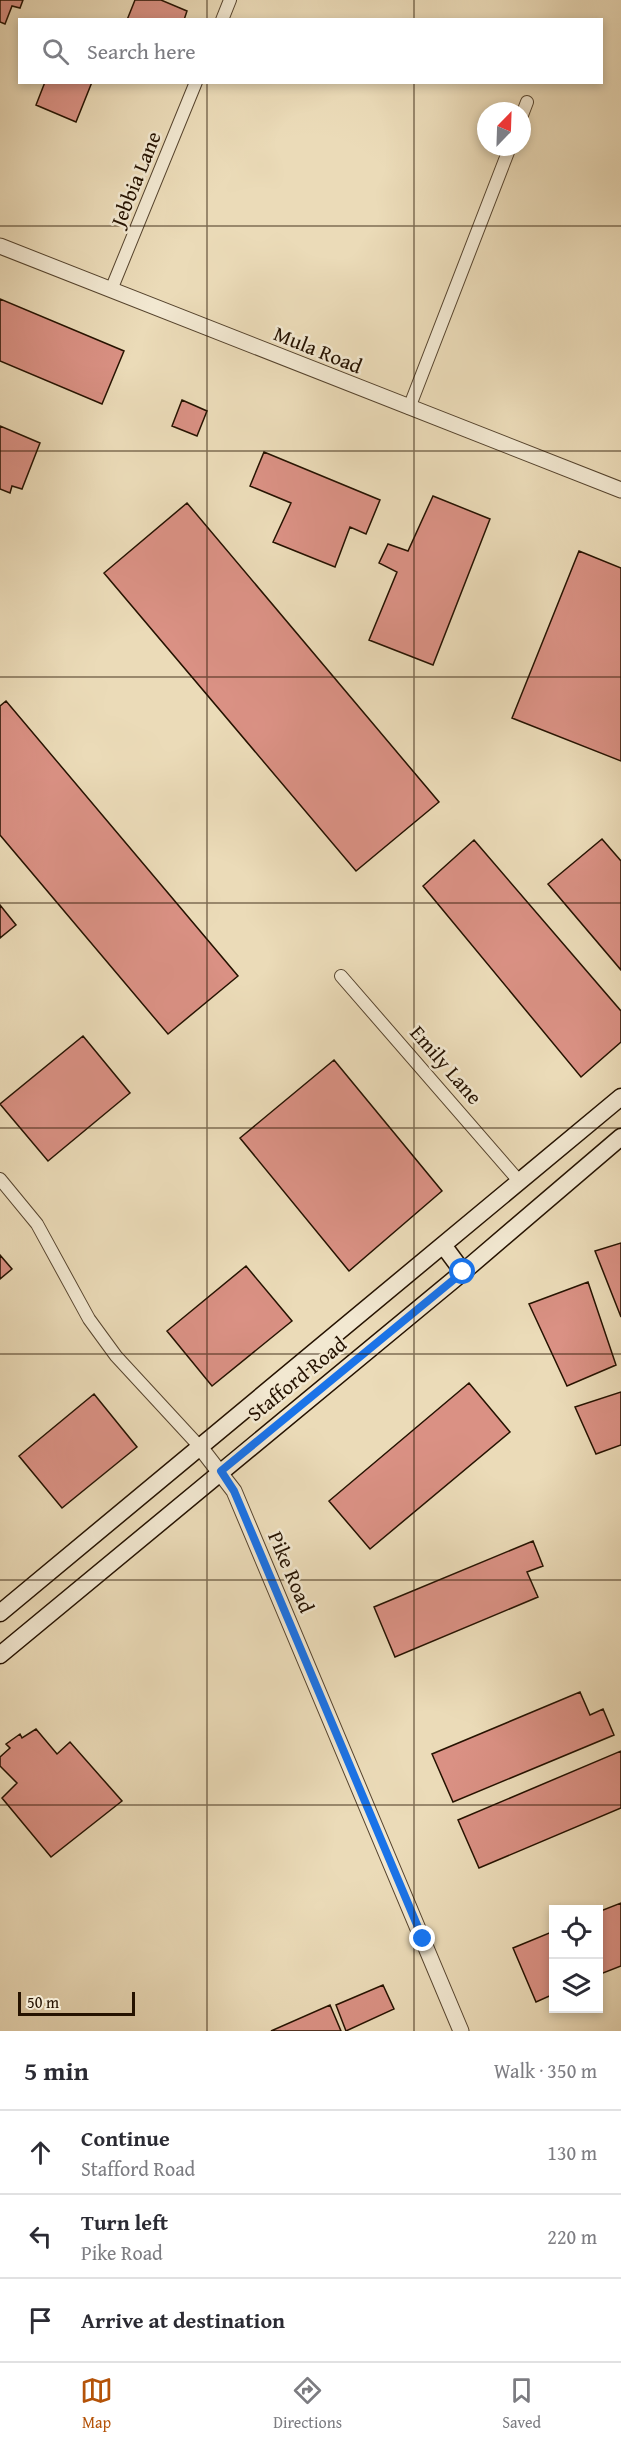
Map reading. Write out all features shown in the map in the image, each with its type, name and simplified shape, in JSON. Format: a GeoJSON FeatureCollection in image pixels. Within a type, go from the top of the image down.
{"type":"FeatureCollection","features":[{"type":"Feature","properties":{"kind":"main road","name":"Stafford Road"},"geometry":{"type":"LineString","coordinates":[[0,1613],[621,1097]]}},
{"type":"Feature","properties":{"kind":"main road","name":"Stafford Road"},"geometry":{"type":"LineString","coordinates":[[0,1655],[463,1272],[621,1137]]}},
{"type":"Feature","properties":{"kind":"main road"},"geometry":{"type":"LineString","coordinates":[[443,1245],[463,1272]]}},
{"type":"Feature","properties":{"kind":"street"},"geometry":{"type":"LineString","coordinates":[[223,18],[230,0]]}},
{"type":"Feature","properties":{"kind":"street","name":"Jebbia Lane"},"geometry":{"type":"LineString","coordinates":[[111,290],[195,84]]}},
{"type":"Feature","properties":{"kind":"street"},"geometry":{"type":"LineString","coordinates":[[408,408],[506,156]]}},
{"type":"Feature","properties":{"kind":"street","name":"Mula Road"},"geometry":{"type":"LineString","coordinates":[[0,246],[621,490]]}},
{"type":"Feature","properties":{"kind":"street","name":"Emily Lane"},"geometry":{"type":"LineString","coordinates":[[342,976],[519,1182]]}},
{"type":"Feature","properties":{"kind":"street","name":"Pike Road"},"geometry":{"type":"LineString","coordinates":[[0,1179],[37,1224],[89,1319],[109,1347],[221,1471],[234,1491],[461,2031]]}},
{"type":"Feature","properties":{"kind":"building"},"geometry":{"type":"Polygon","coordinates":[[[0,0],[23,0],[20,8],[12,6],[5,24],[0,22],[0,0]]]}},
{"type":"Feature","properties":{"kind":"building"},"geometry":{"type":"Polygon","coordinates":[[[135,0],[161,0],[187,11],[185,18],[128,18],[135,0]]]}},
{"type":"Feature","properties":{"kind":"building"},"geometry":{"type":"Polygon","coordinates":[[[44,84],[91,84],[76,122],[36,105],[44,84]]]}},
{"type":"Feature","properties":{"kind":"building"},"geometry":{"type":"Polygon","coordinates":[[[0,299],[124,351],[102,404],[0,361],[0,299]]]}},
{"type":"Feature","properties":{"kind":"building"},"geometry":{"type":"Polygon","coordinates":[[[182,400],[207,411],[197,436],[172,426],[182,400]]]}},
{"type":"Feature","properties":{"kind":"building"},"geometry":{"type":"Polygon","coordinates":[[[0,426],[40,443],[22,489],[12,486],[10,493],[0,489],[0,426]]]}},
{"type":"Feature","properties":{"kind":"building"},"geometry":{"type":"Polygon","coordinates":[[[264,452],[380,500],[366,534],[350,527],[335,567],[273,542],[291,503],[250,486],[264,452]]]}},
{"type":"Feature","properties":{"kind":"building"},"geometry":{"type":"Polygon","coordinates":[[[433,496],[490,519],[433,665],[369,640],[397,572],[379,563],[388,544],[408,551],[433,496]]]}},
{"type":"Feature","properties":{"kind":"building"},"geometry":{"type":"Polygon","coordinates":[[[187,503],[439,802],[356,871],[104,573],[187,503]]]}},
{"type":"Feature","properties":{"kind":"building"},"geometry":{"type":"Polygon","coordinates":[[[579,551],[621,568],[621,761],[512,718],[579,551]]]}},
{"type":"Feature","properties":{"kind":"building"},"geometry":{"type":"Polygon","coordinates":[[[6,701],[238,976],[168,1034],[0,835],[0,706],[6,701]]]}},
{"type":"Feature","properties":{"kind":"building"},"geometry":{"type":"Polygon","coordinates":[[[602,839],[621,861],[621,970],[548,884],[602,839]]]}},
{"type":"Feature","properties":{"kind":"building"},"geometry":{"type":"Polygon","coordinates":[[[474,840],[621,1011],[621,1042],[581,1077],[423,886],[474,840]]]}},
{"type":"Feature","properties":{"kind":"building"},"geometry":{"type":"Polygon","coordinates":[[[0,905],[16,925],[0,938],[0,905]]]}},
{"type":"Feature","properties":{"kind":"building"},"geometry":{"type":"Polygon","coordinates":[[[83,1036],[130,1093],[48,1161],[0,1104],[83,1036]]]}},
{"type":"Feature","properties":{"kind":"building"},"geometry":{"type":"Polygon","coordinates":[[[334,1060],[442,1191],[349,1271],[240,1138],[334,1060]]]}},
{"type":"Feature","properties":{"kind":"building"},"geometry":{"type":"Polygon","coordinates":[[[621,1243],[621,1317],[595,1251],[621,1243]]]}},
{"type":"Feature","properties":{"kind":"building"},"geometry":{"type":"Polygon","coordinates":[[[0,1255],[12,1269],[0,1279],[0,1255]]]}},
{"type":"Feature","properties":{"kind":"building"},"geometry":{"type":"Polygon","coordinates":[[[246,1266],[292,1321],[212,1386],[167,1331],[246,1266]]]}},
{"type":"Feature","properties":{"kind":"building"},"geometry":{"type":"Polygon","coordinates":[[[588,1282],[616,1365],[567,1386],[529,1304],[588,1282]]]}},
{"type":"Feature","properties":{"kind":"building"},"geometry":{"type":"Polygon","coordinates":[[[469,1383],[510,1432],[370,1549],[329,1501],[469,1383]]]}},
{"type":"Feature","properties":{"kind":"building"},"geometry":{"type":"Polygon","coordinates":[[[621,1392],[621,1445],[596,1454],[575,1407],[621,1392]]]}},
{"type":"Feature","properties":{"kind":"building"},"geometry":{"type":"Polygon","coordinates":[[[94,1394],[137,1447],[62,1508],[19,1456],[94,1394]]]}},
{"type":"Feature","properties":{"kind":"building"},"geometry":{"type":"Polygon","coordinates":[[[533,1541],[543,1566],[527,1572],[538,1597],[395,1657],[374,1607],[533,1541]]]}},
{"type":"Feature","properties":{"kind":"building"},"geometry":{"type":"Polygon","coordinates":[[[580,1692],[590,1715],[603,1709],[614,1735],[453,1802],[432,1754],[580,1692]]]}},
{"type":"Feature","properties":{"kind":"building"},"geometry":{"type":"Polygon","coordinates":[[[36,1729],[57,1754],[70,1742],[122,1801],[51,1857],[2,1798],[17,1783],[0,1766],[0,1757],[10,1748],[6,1744],[20,1734],[22,1738],[36,1729]]]}},
{"type":"Feature","properties":{"kind":"building"},"geometry":{"type":"Polygon","coordinates":[[[621,1751],[621,1808],[479,1868],[458,1820],[621,1751]]]}},
{"type":"Feature","properties":{"kind":"building"},"geometry":{"type":"Polygon","coordinates":[[[621,1903],[621,1966],[603,1973],[603,1959],[603,1910],[621,1903]]]}},
{"type":"Feature","properties":{"kind":"building"},"geometry":{"type":"Polygon","coordinates":[[[549,1933],[549,1996],[536,2002],[513,1948],[549,1933]]]}},
{"type":"Feature","properties":{"kind":"building"},"geometry":{"type":"Polygon","coordinates":[[[383,1985],[394,2009],[346,2031],[336,2005],[383,1985]]]}},
{"type":"Feature","properties":{"kind":"building"},"geometry":{"type":"Polygon","coordinates":[[[330,2005],[341,2031],[271,2031],[330,2005]]]}},
{"type":"Feature","properties":{"kind":"route"},"geometry":{"type":"LineString","coordinates":[[423,1939],[234,1491],[221,1471],[463,1272]]}}]}
